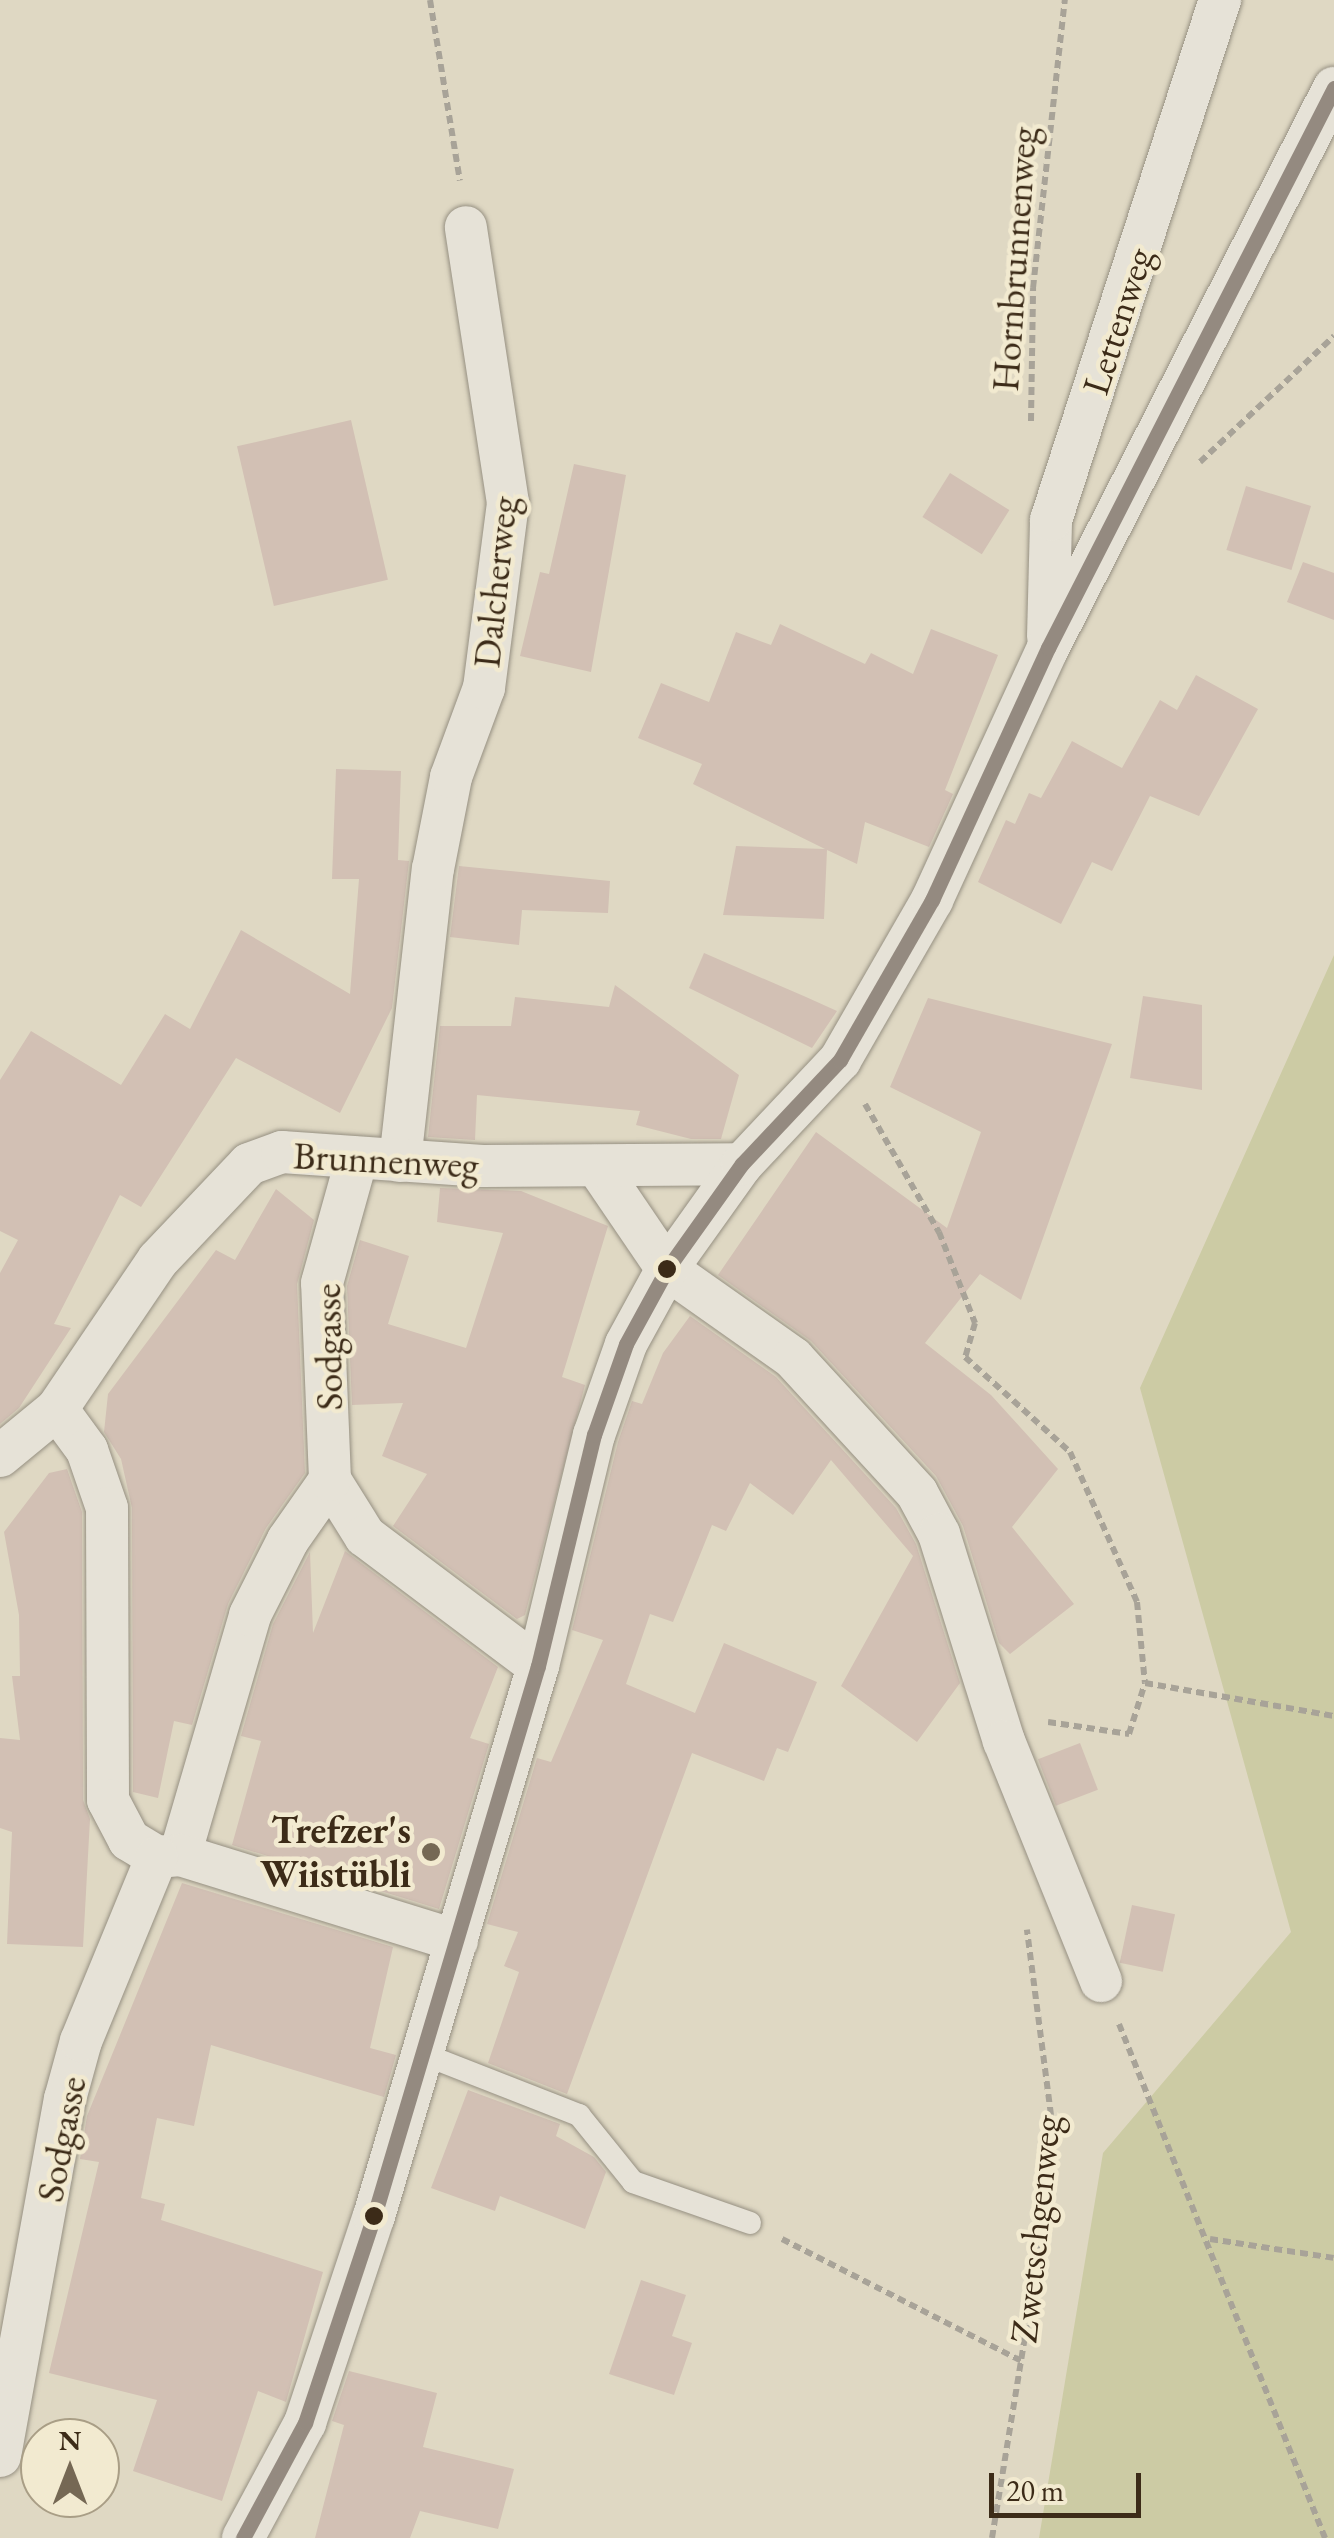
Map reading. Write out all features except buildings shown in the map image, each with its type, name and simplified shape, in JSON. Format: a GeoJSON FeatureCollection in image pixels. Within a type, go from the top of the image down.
{"type":"FeatureCollection","features":[{"type":"Feature","properties":{"kind":"street","name":"Lettenweg"},"geometry":{"type":"LineString","coordinates":[[1048,648],[1051,520],[1220,0]]}},
{"type":"Feature","properties":{"kind":"street"},"geometry":{"type":"LineString","coordinates":[[243,2538],[306,2423],[457,1942],[538,1666],[594,1436],[626,1344],[666,1269],[742,1164],[840,1060],[932,900],[1048,648],[1334,88]]}},
{"type":"Feature","properties":{"kind":"street","name":"Dalcherweg"},"geometry":{"type":"LineString","coordinates":[[400,1161],[434,869],[451,777],[484,688],[506,522],[498,412],[478,329],[466,228]]}},
{"type":"Feature","properties":{"kind":"street","name":"Brunnenweg"},"geometry":{"type":"LineString","coordinates":[[0,1456],[57,1409],[158,1260],[249,1164],[282,1152],[400,1161],[596,1166],[742,1164]]}},
{"type":"Feature","properties":{"kind":"street","name":"Sodgasse"},"geometry":{"type":"LineString","coordinates":[[357,1158],[322,1282],[330,1480],[364,1536],[538,1666]]}},
{"type":"Feature","properties":{"kind":"street"},"geometry":{"type":"LineString","coordinates":[[596,1166],[666,1269],[794,1358],[918,1493],[939,1534],[1004,1741],[1101,1981]]}},
{"type":"Feature","properties":{"kind":"street"},"geometry":{"type":"LineString","coordinates":[[57,1409],[87,1450],[107,1508],[108,1800],[129,1840],[169,1856],[457,1942]]}},
{"type":"Feature","properties":{"kind":"street","name":"Sodgasse"},"geometry":{"type":"LineString","coordinates":[[0,2456],[65,2099],[81,2041],[169,1856],[250,1616],[288,1540],[330,1480]]}},
{"type":"Feature","properties":{"kind":"lane"},"geometry":{"type":"LineString","coordinates":[[423,2054],[579,2114],[633,2182],[750,2223]]}},
{"type":"Feature","properties":{"kind":"path"},"geometry":{"type":"LineString","coordinates":[[430,0],[466,228]]}},
{"type":"Feature","properties":{"kind":"path","name":"Hornbrunnenweg"},"geometry":{"type":"LineString","coordinates":[[1033,432],[1033,288],[1065,0]]}},
{"type":"Feature","properties":{"kind":"path"},"geometry":{"type":"LineString","coordinates":[[1191,470],[1334,336]]}},
{"type":"Feature","properties":{"kind":"path"},"geometry":{"type":"LineString","coordinates":[[840,1060],[939,1232],[975,1322],[965,1357],[1070,1452],[1137,1602],[1145,1683],[1129,1734],[1053,1720],[1004,1741]]}},
{"type":"Feature","properties":{"kind":"path"},"geometry":{"type":"LineString","coordinates":[[1145,1683],[1334,1716]]}},
{"type":"Feature","properties":{"kind":"path","name":"Zwetschgenweg"},"geometry":{"type":"LineString","coordinates":[[992,2538],[1022,2361],[1051,2114],[1026,1926]]}},
{"type":"Feature","properties":{"kind":"path"},"geometry":{"type":"LineString","coordinates":[[1101,1981],[1208,2238],[1325,2538]]}},
{"type":"Feature","properties":{"kind":"path"},"geometry":{"type":"LineString","coordinates":[[750,2223],[1022,2361]]}},
{"type":"Feature","properties":{"kind":"path"},"geometry":{"type":"LineString","coordinates":[[1208,2238],[1334,2258]]}},
{"type":"Feature","properties":{"kind":"green space"},"geometry":{"type":"Polygon","coordinates":[[[1334,955],[1334,2538],[1039,2538],[1103,2153],[1291,1932],[1140,1388],[1334,955]]]}},
{"type":"Feature","properties":{"kind":"transit line"},"geometry":{"type":"LineString","coordinates":[[243,2538],[305,2423],[374,2216],[538,1666],[594,1435],[626,1344],[667,1269],[742,1164],[840,1060],[932,900],[1048,648],[1334,88]]}},
{"type":"Feature","properties":{"kind":"place","name":"Trefzer's Wiistübli"},"geometry":{"type":"Point","coordinates":[431,1852]}}]}
